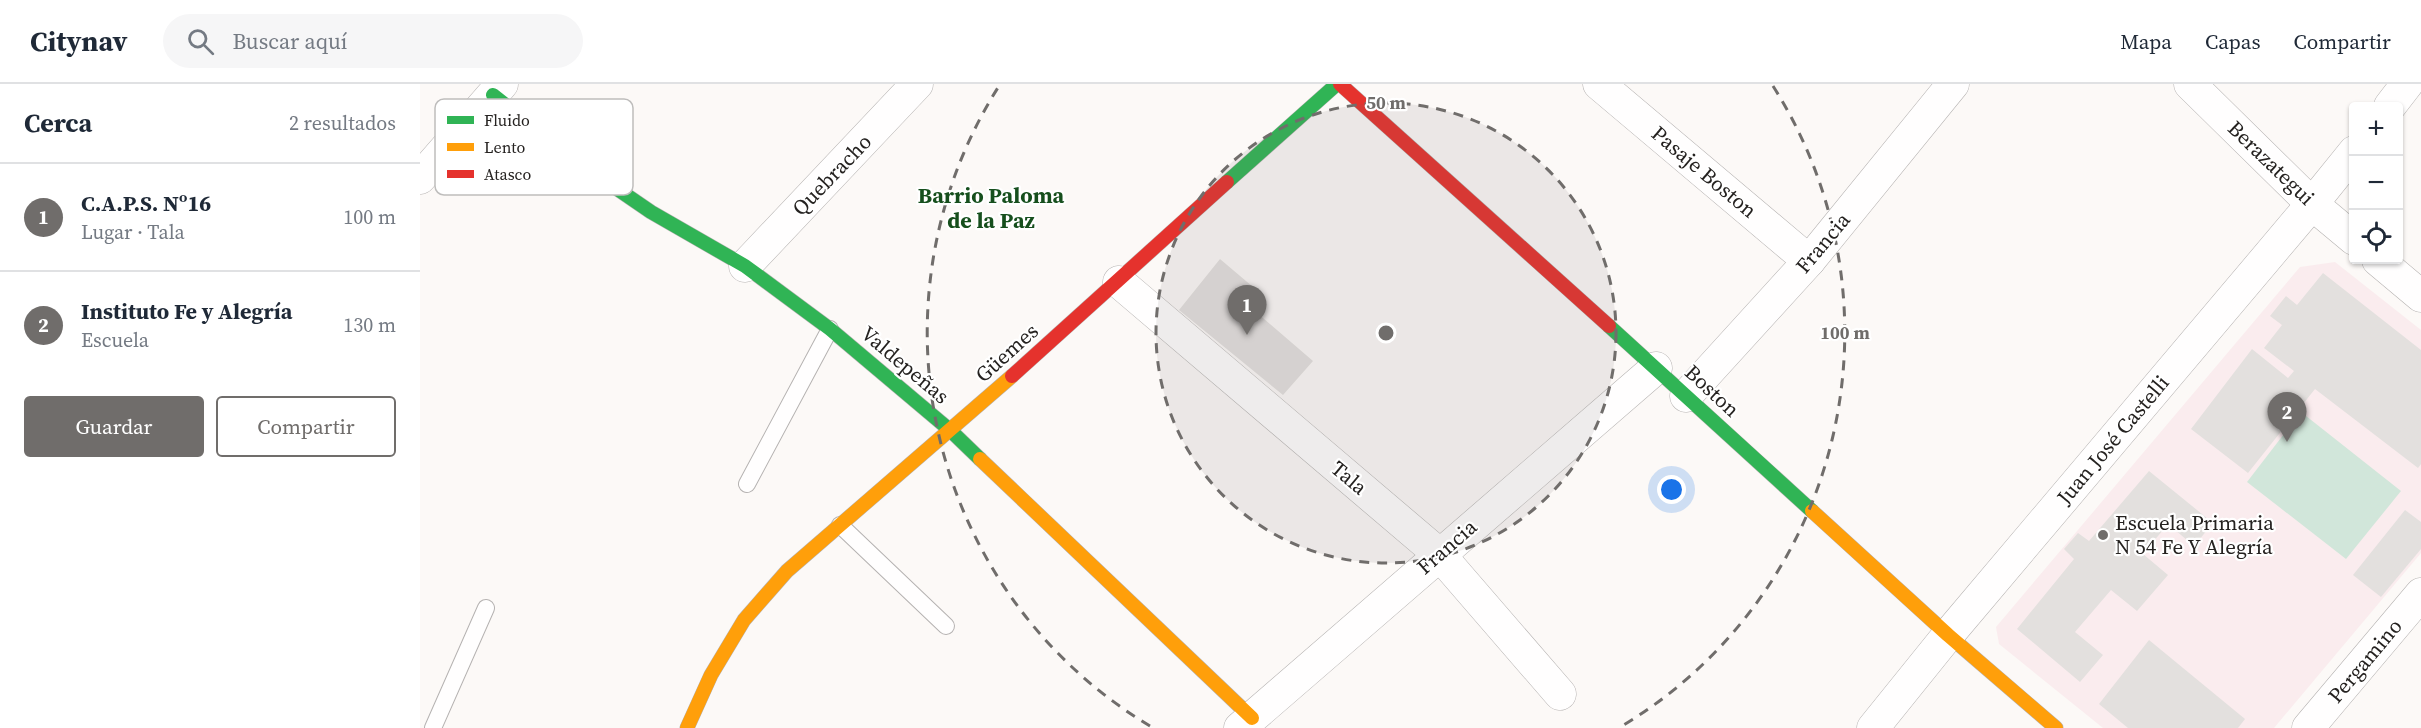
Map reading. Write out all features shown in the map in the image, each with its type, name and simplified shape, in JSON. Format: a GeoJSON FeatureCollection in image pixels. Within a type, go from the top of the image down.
{"type":"FeatureCollection","features":[{"type":"Feature","properties":{"kind":"street","name":"Quebracho"},"geometry":{"type":"LineString","coordinates":[[745,266],[917,84]]}},
{"type":"Feature","properties":{"kind":"street","name":"Güemes"},"geometry":{"type":"LineString","coordinates":[[687,728],[711,675],[744,620],[787,571],[951,431],[1338,84]]}},
{"type":"Feature","properties":{"kind":"street","name":"Boston"},"geometry":{"type":"LineString","coordinates":[[1338,84],[1656,368],[1948,635],[2056,728]]}},
{"type":"Feature","properties":{"kind":"street","name":"Pasaje Boston"},"geometry":{"type":"LineString","coordinates":[[1599,84],[1809,261]]}},
{"type":"Feature","properties":{"kind":"street","name":"Francia"},"geometry":{"type":"LineString","coordinates":[[1686,396],[1809,261],[1953,84]]}},
{"type":"Feature","properties":{"kind":"street","name":"Berazategui"},"geometry":{"type":"LineString","coordinates":[[2190,84],[2312,204],[2349,235]]}},
{"type":"Feature","properties":{"kind":"street"},"geometry":{"type":"LineString","coordinates":[[2393,102],[2408,84]]}},
{"type":"Feature","properties":{"kind":"street","name":"Juan José Castelli"},"geometry":{"type":"LineString","coordinates":[[1873,728],[1948,635],[2351,156]]}},
{"type":"Feature","properties":{"kind":"street"},"geometry":{"type":"LineString","coordinates":[[420,178],[435,161]]}},
{"type":"Feature","properties":{"kind":"street","name":"Valdepeñas"},"geometry":{"type":"LineString","coordinates":[[626,195],[651,212],[745,266],[830,329],[951,431],[1246,723]]}},
{"type":"Feature","properties":{"kind":"street"},"geometry":{"type":"LineString","coordinates":[[2383,264],[2421,296]]}},
{"type":"Feature","properties":{"kind":"street","name":"Tala"},"geometry":{"type":"LineString","coordinates":[[1119,282],[1439,554],[1560,694]]}},
{"type":"Feature","properties":{"kind":"street","name":"Francia"},"geometry":{"type":"LineString","coordinates":[[1246,723],[1656,368]]}},
{"type":"Feature","properties":{"kind":"street","name":"Pergamino"},"geometry":{"type":"LineString","coordinates":[[2308,728],[2421,594]]}},
{"type":"Feature","properties":{"kind":"lane"},"geometry":{"type":"LineString","coordinates":[[747,484],[830,329]]}},
{"type":"Feature","properties":{"kind":"lane"},"geometry":{"type":"LineString","coordinates":[[840,525],[946,626]]}},
{"type":"Feature","properties":{"kind":"lane"},"geometry":{"type":"LineString","coordinates":[[433,728],[486,608]]}},
{"type":"Feature","properties":{"kind":"shaded area"},"geometry":{"type":"Polygon","coordinates":[[[2335,262],[2421,330],[2421,553],[2274,728],[2103,728],[1999,644],[1996,627],[2300,267],[2335,262]]]}},
{"type":"Feature","properties":{"kind":"green space"},"geometry":{"type":"Polygon","coordinates":[[[2301,412],[2401,491],[2346,559],[2247,482],[2301,412]]]}},
{"type":"Feature","properties":{"kind":"building"},"geometry":{"type":"Polygon","coordinates":[[[1220,259],[1259,292],[1249,306],[1313,361],[1283,395],[1179,310],[1220,259]]]}},
{"type":"Feature","properties":{"kind":"building"},"geometry":{"type":"Polygon","coordinates":[[[2323,273],[2421,350],[2421,464],[2418,468],[2315,389],[2248,473],[2191,429],[2252,349],[2288,378],[2294,371],[2264,348],[2282,325],[2270,316],[2286,296],[2297,305],[2323,273]]]}},
{"type":"Feature","properties":{"kind":"building"},"geometry":{"type":"Polygon","coordinates":[[[2149,471],[2213,523],[2194,546],[2168,524],[2143,554],[2168,575],[2137,611],[2111,590],[2075,632],[2103,655],[2080,682],[2017,629],[2074,559],[2064,549],[2078,533],[2089,541],[2149,471]]]}},
{"type":"Feature","properties":{"kind":"building"},"geometry":{"type":"Polygon","coordinates":[[[2405,510],[2421,522],[2421,549],[2381,597],[2353,575],[2405,510]]]}},
{"type":"Feature","properties":{"kind":"building"},"geometry":{"type":"Polygon","coordinates":[[[2149,640],[2245,719],[2238,728],[2128,728],[2099,704],[2149,640]]]}},
{"type":"Feature","properties":{"kind":"traffic: fast"},"geometry":{"type":"LineString","coordinates":[[1227,182],[1337,84]]}},
{"type":"Feature","properties":{"kind":"traffic: fast"},"geometry":{"type":"LineString","coordinates":[[493,95],[498,99]]}},
{"type":"Feature","properties":{"kind":"traffic: fast"},"geometry":{"type":"LineString","coordinates":[[626,195],[651,212],[745,266],[830,329],[951,431],[980,459]]}},
{"type":"Feature","properties":{"kind":"traffic: fast"},"geometry":{"type":"LineString","coordinates":[[1609,326],[1812,511]]}},
{"type":"Feature","properties":{"kind":"traffic: slow"},"geometry":{"type":"LineString","coordinates":[[687,728],[711,675],[744,620],[787,571],[1012,376]]}},
{"type":"Feature","properties":{"kind":"traffic: slow"},"geometry":{"type":"LineString","coordinates":[[980,459],[1252,718]]}},
{"type":"Feature","properties":{"kind":"traffic: slow"},"geometry":{"type":"LineString","coordinates":[[1812,511],[1948,635],[2056,728]]}},
{"type":"Feature","properties":{"kind":"traffic: jam"},"geometry":{"type":"LineString","coordinates":[[1340,84],[1609,326]]}},
{"type":"Feature","properties":{"kind":"traffic: jam"},"geometry":{"type":"LineString","coordinates":[[1012,376],[1227,182]]}},
{"type":"Feature","properties":{"kind":"place","name":"C.A.P.S. Nº16"},"geometry":{"type":"Point","coordinates":[1247,335]}},
{"type":"Feature","properties":{"kind":"place","name":"Instituto Fe y Alegría"},"geometry":{"type":"Point","coordinates":[2287,442]}},
{"type":"Feature","properties":{"kind":"place","name":"Escuela Primaria N 54 Fe Y Alegría"},"geometry":{"type":"Point","coordinates":[2103,535]}},
{"type":"Feature","properties":{"kind":"district","name":"Barrio Paloma de la Paz"},"geometry":{"type":"Point","coordinates":[991,208]}}]}
